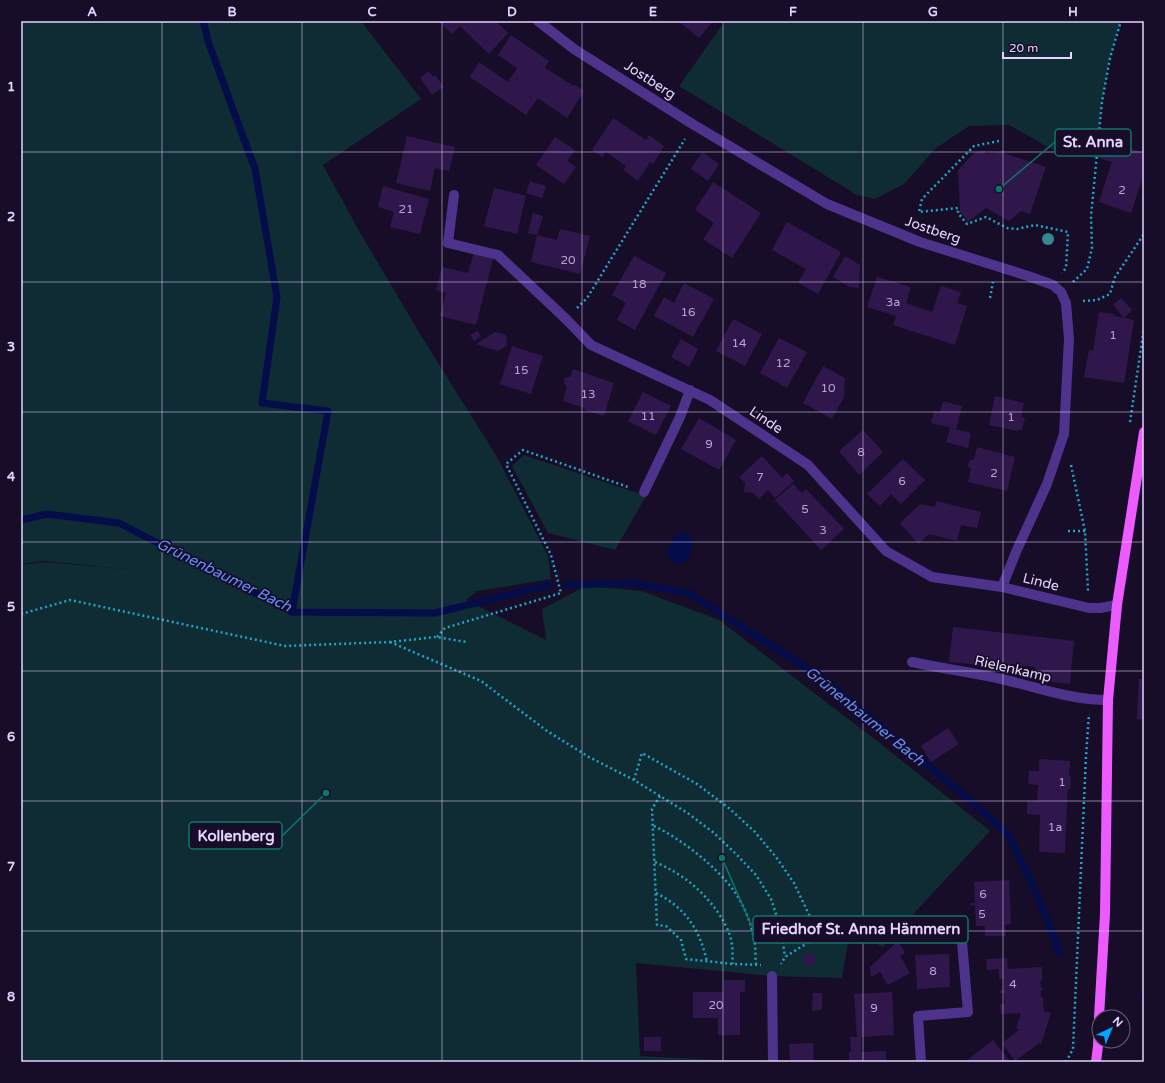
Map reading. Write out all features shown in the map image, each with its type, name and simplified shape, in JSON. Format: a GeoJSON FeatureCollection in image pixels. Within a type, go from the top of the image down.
{"type":"FeatureCollection","features":[{"type":"Feature","properties":{"kind":"main road"},"geometry":{"type":"LineString","coordinates":[[1099,1009],[1105,914],[1108,700],[1117,606],[1144,432]]}},
{"type":"Feature","properties":{"kind":"main road"},"geometry":{"type":"LineString","coordinates":[[1096,1062],[1098,1049]]}},
{"type":"Feature","properties":{"kind":"street","name":"Jostberg"},"geometry":{"type":"LineString","coordinates":[[538,21],[574,49],[694,125],[827,204],[920,242],[1053,285],[1061,292]]}},
{"type":"Feature","properties":{"kind":"street","name":"Linde"},"geometry":{"type":"LineString","coordinates":[[454,195],[448,243],[498,255],[567,320],[591,345],[710,400],[808,465],[886,551],[932,577],[1002,587],[1088,608],[1117,606]]}},
{"type":"Feature","properties":{"kind":"street"},"geometry":{"type":"LineString","coordinates":[[1002,587],[1047,484],[1064,434],[1069,339],[1066,303],[1061,292]]}},
{"type":"Feature","properties":{"kind":"street"},"geometry":{"type":"LineString","coordinates":[[644,492],[680,417],[690,390]]}},
{"type":"Feature","properties":{"kind":"street","name":"Rielenkamp"},"geometry":{"type":"LineString","coordinates":[[912,662],[997,678],[1064,695],[1090,700],[1108,700]]}},
{"type":"Feature","properties":{"kind":"street"},"geometry":{"type":"LineString","coordinates":[[921,1062],[918,1016],[968,1012],[962,942]]}},
{"type":"Feature","properties":{"kind":"street"},"geometry":{"type":"LineString","coordinates":[[773,1062],[775,972]]}},
{"type":"Feature","properties":{"kind":"path"},"geometry":{"type":"LineString","coordinates":[[1061,292],[1087,270],[1092,248],[1091,216],[1102,102],[1110,58],[1121,21]]}},
{"type":"Feature","properties":{"kind":"path"},"geometry":{"type":"LineString","coordinates":[[586,298],[694,125]]}},
{"type":"Feature","properties":{"kind":"path"},"geometry":{"type":"LineString","coordinates":[[999,142],[974,146],[922,199],[919,212],[958,208],[958,213],[967,224],[986,217],[1007,228],[1017,229],[1035,225],[1068,232],[1066,268],[1053,285]]}},
{"type":"Feature","properties":{"kind":"path"},"geometry":{"type":"LineString","coordinates":[[1097,300],[1110,294],[1115,276],[1144,234]]}},
{"type":"Feature","properties":{"kind":"path"},"geometry":{"type":"LineString","coordinates":[[436,637],[445,628],[561,593],[551,555],[506,464],[523,450],[644,492]]}},
{"type":"Feature","properties":{"kind":"path"},"geometry":{"type":"LineString","coordinates":[[1071,464],[1085,531],[1088,608]]}},
{"type":"Feature","properties":{"kind":"path"},"geometry":{"type":"LineString","coordinates":[[1068,531],[1085,531]]}},
{"type":"Feature","properties":{"kind":"path"},"geometry":{"type":"LineString","coordinates":[[21,614],[70,600],[285,646],[390,642],[436,637],[468,642]]}},
{"type":"Feature","properties":{"kind":"path"},"geometry":{"type":"LineString","coordinates":[[390,642],[481,681],[547,731],[589,757],[634,780],[689,814],[714,833],[756,876],[771,899],[781,929],[784,957]]}},
{"type":"Feature","properties":{"kind":"path"},"geometry":{"type":"LineString","coordinates":[[1066,1062],[1073,1049],[1090,700]]}},
{"type":"Feature","properties":{"kind":"path"},"geometry":{"type":"LineString","coordinates":[[634,780],[642,754],[697,784],[730,809],[755,832],[776,857],[794,883],[813,923],[809,942],[784,957],[775,972]]}},
{"type":"Feature","properties":{"kind":"path"},"geometry":{"type":"LineString","coordinates":[[654,826],[666,831],[699,856],[719,874],[734,891],[744,909],[755,940],[756,964],[733,964],[686,959],[682,940],[666,926],[657,925],[654,826],[652,809],[660,796]]}},
{"type":"Feature","properties":{"kind":"path"},"geometry":{"type":"LineString","coordinates":[[655,862],[676,872],[688,880],[713,904],[729,933],[732,944],[733,964]]}},
{"type":"Feature","properties":{"kind":"path"},"geometry":{"type":"LineString","coordinates":[[656,893],[665,897],[684,912],[693,924],[700,937],[707,962]]}},
{"type":"Feature","properties":{"kind":"shaded area"},"geometry":{"type":"Polygon","coordinates":[[[21,21],[361,21],[421,99],[323,165],[358,229],[420,334],[497,457],[548,556],[551,579],[477,591],[466,600],[546,640],[542,609],[586,586],[642,591],[719,620],[881,744],[990,831],[883,947],[850,930],[842,978],[772,976],[636,963],[640,1056],[758,1062],[21,1062],[21,565],[44,562],[126,569],[44,561],[21,564],[21,21]]]}},
{"type":"Feature","properties":{"kind":"shaded area"},"geometry":{"type":"Polygon","coordinates":[[[725,21],[1121,21],[1110,58],[1102,102],[1096,158],[1053,150],[1009,125],[969,126],[936,148],[904,184],[875,199],[857,195],[679,86],[725,21]]]}},
{"type":"Feature","properties":{"kind":"shaded area"},"geometry":{"type":"Polygon","coordinates":[[[524,455],[646,496],[615,550],[548,533],[512,466],[524,455]]]}},
{"type":"Feature","properties":{"kind":"shaded area"},"geometry":{"type":"Polygon","coordinates":[[[681,532],[690,534],[692,548],[686,561],[677,564],[672,562],[667,553],[671,541],[681,532]]]}},
{"type":"Feature","properties":{"kind":"building"},"geometry":{"type":"Polygon","coordinates":[[[438,21],[496,21],[508,33],[489,54],[460,26],[452,34],[438,21]]]}},
{"type":"Feature","properties":{"kind":"building"},"geometry":{"type":"Polygon","coordinates":[[[678,21],[713,21],[699,38],[678,21]]]}},
{"type":"Feature","properties":{"kind":"building"},"geometry":{"type":"Polygon","coordinates":[[[511,35],[549,61],[545,68],[584,91],[567,118],[538,98],[526,115],[470,77],[479,62],[508,82],[517,68],[498,55],[511,35]]]}},
{"type":"Feature","properties":{"kind":"building"},"geometry":{"type":"Polygon","coordinates":[[[429,71],[433,77],[435,75],[444,87],[432,95],[420,78],[429,71]]]}},
{"type":"Feature","properties":{"kind":"building"},"geometry":{"type":"Polygon","coordinates":[[[613,118],[646,140],[649,135],[664,146],[653,164],[650,162],[638,181],[623,170],[626,166],[606,152],[602,157],[592,150],[613,118]]]}},
{"type":"Feature","properties":{"kind":"building"},"geometry":{"type":"Polygon","coordinates":[[[407,136],[455,147],[449,171],[435,168],[430,191],[396,183],[407,136]]]}},
{"type":"Feature","properties":{"kind":"building"},"geometry":{"type":"Polygon","coordinates":[[[555,137],[575,150],[567,161],[576,167],[564,184],[536,165],[555,137]]]}},
{"type":"Feature","properties":{"kind":"building"},"geometry":{"type":"Polygon","coordinates":[[[1106,140],[1144,153],[1144,173],[1131,213],[1099,202],[1112,162],[1100,158],[1106,140]]]}},
{"type":"Feature","properties":{"kind":"building"},"geometry":{"type":"Polygon","coordinates":[[[1001,150],[1005,151],[1004,153],[1046,167],[1030,214],[1021,211],[1009,221],[986,208],[968,222],[960,212],[958,170],[975,152],[985,151],[985,154],[1000,152],[1001,150]]]}},
{"type":"Feature","properties":{"kind":"building"},"geometry":{"type":"Polygon","coordinates":[[[702,152],[719,164],[708,181],[691,169],[702,152]]]}},
{"type":"Feature","properties":{"kind":"building"},"geometry":{"type":"Polygon","coordinates":[[[530,181],[546,186],[542,198],[526,193],[530,181]]]}},
{"type":"Feature","properties":{"kind":"building"},"geometry":{"type":"Polygon","coordinates":[[[713,182],[761,213],[732,258],[703,239],[714,223],[695,210],[713,182]]]}},
{"type":"Feature","properties":{"kind":"building"},"geometry":{"type":"Polygon","coordinates":[[[383,186],[429,199],[420,234],[390,227],[394,212],[378,207],[383,186]]]}},
{"type":"Feature","properties":{"kind":"building"},"geometry":{"type":"Polygon","coordinates":[[[494,188],[526,196],[517,234],[484,226],[494,188]]]}},
{"type":"Feature","properties":{"kind":"building"},"geometry":{"type":"Polygon","coordinates":[[[533,213],[543,216],[537,235],[528,233],[533,213]]]}},
{"type":"Feature","properties":{"kind":"building"},"geometry":{"type":"Polygon","coordinates":[[[787,222],[841,252],[818,294],[798,283],[806,269],[772,250],[787,222]]]}},
{"type":"Feature","properties":{"kind":"building"},"geometry":{"type":"Polygon","coordinates":[[[560,229],[590,236],[580,274],[531,262],[537,235],[557,240],[560,229]]]}},
{"type":"Feature","properties":{"kind":"building"},"geometry":{"type":"Polygon","coordinates":[[[474,253],[493,259],[476,325],[440,316],[446,293],[436,290],[442,267],[468,273],[474,253]]]}},
{"type":"Feature","properties":{"kind":"building"},"geometry":{"type":"Polygon","coordinates":[[[634,256],[666,273],[635,330],[617,320],[626,303],[612,295],[634,256]]]}},
{"type":"Feature","properties":{"kind":"building"},"geometry":{"type":"Polygon","coordinates":[[[845,256],[860,265],[859,288],[850,287],[833,277],[845,256]]]}},
{"type":"Feature","properties":{"kind":"building"},"geometry":{"type":"Polygon","coordinates":[[[877,277],[911,287],[906,303],[932,312],[941,286],[961,292],[957,303],[967,306],[955,345],[893,325],[896,316],[867,307],[877,277]]]}},
{"type":"Feature","properties":{"kind":"building"},"geometry":{"type":"Polygon","coordinates":[[[684,283],[714,299],[693,337],[654,316],[664,297],[674,303],[684,283]]]}},
{"type":"Feature","properties":{"kind":"building"},"geometry":{"type":"Polygon","coordinates":[[[1121,298],[1132,310],[1124,318],[1113,305],[1121,298]]]}},
{"type":"Feature","properties":{"kind":"building"},"geometry":{"type":"Polygon","coordinates":[[[1099,312],[1114,314],[1114,316],[1134,320],[1124,383],[1084,377],[1089,350],[1093,351],[1099,312]]]}},
{"type":"Feature","properties":{"kind":"building"},"geometry":{"type":"Polygon","coordinates":[[[733,319],[762,334],[745,366],[716,351],[733,319]]]}},
{"type":"Feature","properties":{"kind":"building"},"geometry":{"type":"Polygon","coordinates":[[[478,331],[481,336],[474,341],[470,335],[478,331]]]}},
{"type":"Feature","properties":{"kind":"building"},"geometry":{"type":"Polygon","coordinates":[[[495,332],[506,335],[507,346],[498,351],[476,344],[495,332]]]}},
{"type":"Feature","properties":{"kind":"building"},"geometry":{"type":"Polygon","coordinates":[[[779,338],[807,352],[787,388],[760,373],[779,338]]]}},
{"type":"Feature","properties":{"kind":"building"},"geometry":{"type":"Polygon","coordinates":[[[681,339],[698,349],[689,367],[671,357],[681,339]]]}},
{"type":"Feature","properties":{"kind":"building"},"geometry":{"type":"Polygon","coordinates":[[[512,346],[543,356],[531,394],[500,384],[512,346]]]}},
{"type":"Feature","properties":{"kind":"building"},"geometry":{"type":"Polygon","coordinates":[[[823,366],[845,378],[844,397],[832,419],[803,403],[823,366]]]}},
{"type":"Feature","properties":{"kind":"building"},"geometry":{"type":"Polygon","coordinates":[[[573,369],[614,383],[604,416],[584,410],[585,408],[563,401],[567,387],[564,383],[565,378],[570,377],[573,369]]]}},
{"type":"Feature","properties":{"kind":"building"},"geometry":{"type":"Polygon","coordinates":[[[643,392],[671,406],[656,435],[628,421],[643,392]]]}},
{"type":"Feature","properties":{"kind":"building"},"geometry":{"type":"Polygon","coordinates":[[[995,396],[1024,403],[1021,417],[1025,418],[1022,430],[1019,429],[1018,431],[989,425],[995,396]]]}},
{"type":"Feature","properties":{"kind":"building"},"geometry":{"type":"Polygon","coordinates":[[[943,401],[962,406],[956,429],[931,423],[934,411],[940,412],[943,401]]]}},
{"type":"Feature","properties":{"kind":"building"},"geometry":{"type":"Polygon","coordinates":[[[699,418],[736,440],[719,470],[681,449],[699,418]]]}},
{"type":"Feature","properties":{"kind":"building"},"geometry":{"type":"Polygon","coordinates":[[[950,428],[971,433],[968,448],[946,442],[950,428]]]}},
{"type":"Feature","properties":{"kind":"building"},"geometry":{"type":"Polygon","coordinates":[[[863,430],[883,452],[859,475],[839,451],[863,430]]]}},
{"type":"Feature","properties":{"kind":"building"},"geometry":{"type":"Polygon","coordinates":[[[977,447],[1015,457],[1007,491],[968,482],[971,469],[968,466],[969,461],[974,459],[977,447]]]}},
{"type":"Feature","properties":{"kind":"building"},"geometry":{"type":"Polygon","coordinates":[[[762,456],[782,478],[787,473],[794,481],[775,498],[768,490],[759,499],[753,493],[744,492],[745,483],[739,477],[762,456]]]}},
{"type":"Feature","properties":{"kind":"building"},"geometry":{"type":"Polygon","coordinates":[[[903,459],[925,480],[901,504],[891,494],[880,506],[867,494],[903,459]]]}},
{"type":"Feature","properties":{"kind":"building"},"geometry":{"type":"Polygon","coordinates":[[[793,484],[802,493],[806,489],[844,529],[821,550],[775,500],[793,484]]]}},
{"type":"Feature","properties":{"kind":"building"},"geometry":{"type":"Polygon","coordinates":[[[936,501],[981,512],[977,528],[961,525],[957,541],[929,534],[918,544],[900,523],[920,504],[935,507],[936,501]]]}},
{"type":"Feature","properties":{"kind":"building"},"geometry":{"type":"Polygon","coordinates":[[[953,627],[1074,641],[1070,684],[1034,680],[1035,667],[981,661],[980,665],[949,662],[953,627]]]}},
{"type":"Feature","properties":{"kind":"building"},"geometry":{"type":"Polygon","coordinates":[[[1139,679],[1144,679],[1144,720],[1137,719],[1139,679]]]}},
{"type":"Feature","properties":{"kind":"building"},"geometry":{"type":"Polygon","coordinates":[[[948,728],[959,744],[931,762],[921,746],[948,728]]]}},
{"type":"Feature","properties":{"kind":"building"},"geometry":{"type":"Polygon","coordinates":[[[1039,759],[1070,761],[1069,776],[1071,776],[1070,789],[1068,789],[1065,853],[1039,852],[1040,815],[1027,814],[1027,801],[1037,801],[1038,785],[1028,784],[1029,771],[1039,771],[1039,759]]]}},
{"type":"Feature","properties":{"kind":"building"},"geometry":{"type":"Polygon","coordinates":[[[1009,880],[1011,924],[1005,925],[1006,936],[985,936],[985,926],[976,926],[975,905],[971,905],[971,903],[975,903],[974,882],[1009,880]]]}},
{"type":"Feature","properties":{"kind":"building"},"geometry":{"type":"Polygon","coordinates":[[[898,941],[905,953],[900,956],[910,973],[888,985],[880,972],[871,977],[870,967],[898,941]]]}},
{"type":"Feature","properties":{"kind":"building"},"geometry":{"type":"Polygon","coordinates":[[[813,953],[817,963],[806,967],[802,957],[813,953]]]}},
{"type":"Feature","properties":{"kind":"building"},"geometry":{"type":"Polygon","coordinates":[[[949,954],[950,987],[917,989],[915,955],[949,954]]]}},
{"type":"Feature","properties":{"kind":"building"},"geometry":{"type":"Polygon","coordinates":[[[1007,958],[1008,969],[1042,967],[1042,981],[1040,981],[1041,988],[1043,988],[1043,990],[1041,990],[1041,998],[1043,997],[1044,1011],[1051,1013],[1041,1044],[1039,1043],[1015,1061],[1002,1043],[1019,1030],[1016,1028],[1021,1013],[1001,1014],[1000,1004],[1005,1004],[1004,993],[1000,993],[1000,991],[1004,990],[1004,979],[999,979],[999,969],[987,970],[986,959],[1007,958]]]}},
{"type":"Feature","properties":{"kind":"building"},"geometry":{"type":"Polygon","coordinates":[[[724,980],[745,980],[745,992],[740,992],[740,1035],[718,1035],[718,1018],[693,1018],[693,992],[724,992],[724,980]]]}},
{"type":"Feature","properties":{"kind":"building"},"geometry":{"type":"Polygon","coordinates":[[[892,992],[894,1035],[861,1037],[861,1052],[886,1051],[886,1062],[849,1062],[849,1052],[851,1052],[850,1037],[857,1037],[854,994],[892,992]]]}},
{"type":"Feature","properties":{"kind":"building"},"geometry":{"type":"Polygon","coordinates":[[[813,993],[822,993],[822,1010],[812,1011],[813,993]]]}},
{"type":"Feature","properties":{"kind":"building"},"geometry":{"type":"Polygon","coordinates":[[[644,1037],[661,1037],[661,1051],[644,1051],[644,1037]]]}},
{"type":"Feature","properties":{"kind":"building"},"geometry":{"type":"Polygon","coordinates":[[[993,1040],[1010,1062],[965,1062],[993,1040]]]}},
{"type":"Feature","properties":{"kind":"building"},"geometry":{"type":"Polygon","coordinates":[[[813,1043],[814,1062],[790,1062],[789,1044],[813,1043]]]}},
{"type":"Feature","properties":{"kind":"waterway"},"geometry":{"type":"LineString","coordinates":[[203,21],[209,44],[255,169],[277,297],[262,403],[328,411],[292,612]]}},
{"type":"Feature","properties":{"kind":"waterway","name":"Grünenbaumer Bach"},"geometry":{"type":"LineString","coordinates":[[21,520],[47,514],[119,523],[292,612],[435,613],[549,585]]}},
{"type":"Feature","properties":{"kind":"waterway","name":"Grünenbaumer Bach"},"geometry":{"type":"LineString","coordinates":[[565,585],[632,583],[689,593],[824,679],[972,802],[1009,835],[1038,897],[1060,953]]}},
{"type":"Feature","properties":{"kind":"place","name":"St. Anna"},"geometry":{"type":"Point","coordinates":[999,189]}},
{"type":"Feature","properties":{"kind":"place","name":"Kollenberg"},"geometry":{"type":"Point","coordinates":[326,793]}},
{"type":"Feature","properties":{"kind":"place","name":"Friedhof St. Anna Hämmern"},"geometry":{"type":"Point","coordinates":[722,858]}}]}
